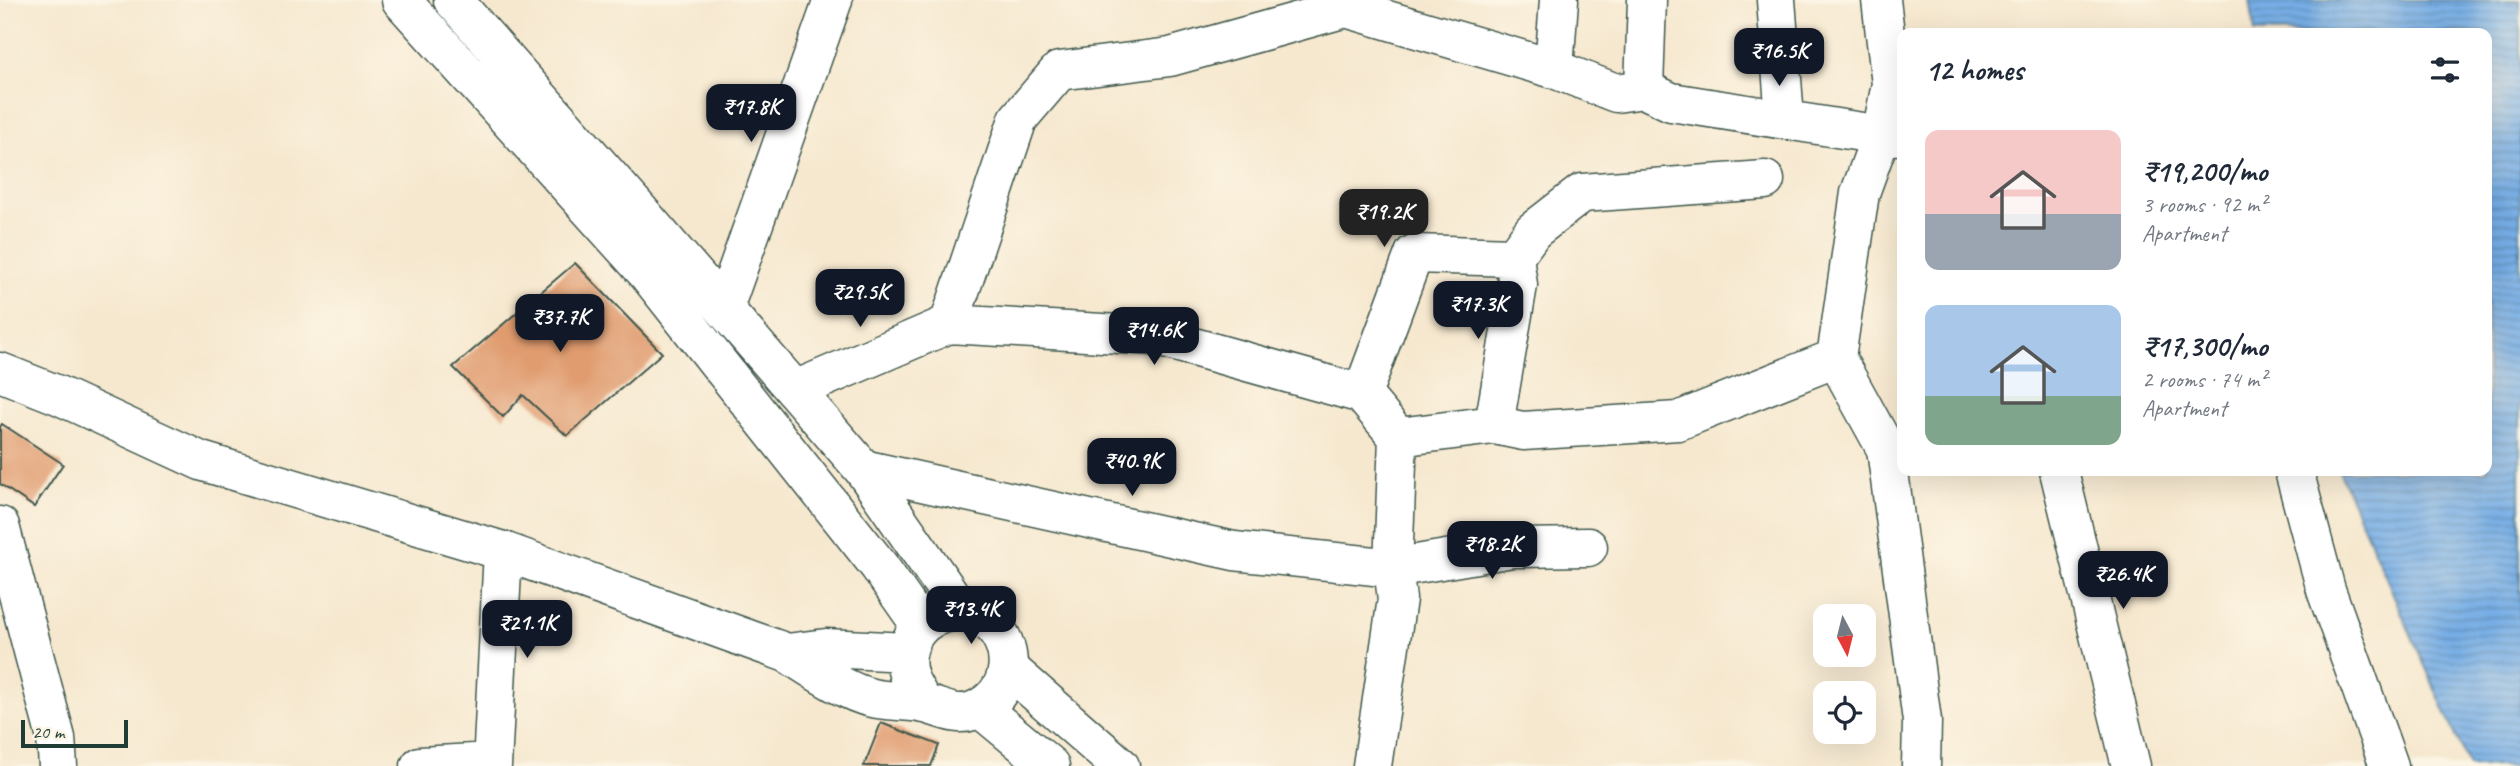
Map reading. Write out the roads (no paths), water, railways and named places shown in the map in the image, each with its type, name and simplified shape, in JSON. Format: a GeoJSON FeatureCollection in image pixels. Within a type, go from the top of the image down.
{"type":"FeatureCollection","features":[{"type":"Feature","properties":{"kind":"street"},"geometry":{"type":"LineString","coordinates":[[401,0],[647,273],[879,566],[914,639]]}},
{"type":"Feature","properties":{"kind":"street"},"geometry":{"type":"LineString","coordinates":[[453,0],[863,469],[962,612]]}},
{"type":"Feature","properties":{"kind":"street"},"geometry":{"type":"LineString","coordinates":[[724,308],[834,0]]}},
{"type":"Feature","properties":{"kind":"street"},"geometry":{"type":"LineString","coordinates":[[1554,69],[1559,0]]}},
{"type":"Feature","properties":{"kind":"street"},"geometry":{"type":"LineString","coordinates":[[1644,89],[1647,0]]}},
{"type":"Feature","properties":{"kind":"street"},"geometry":{"type":"LineString","coordinates":[[1776,0],[1786,119]]}},
{"type":"Feature","properties":{"kind":"street"},"geometry":{"type":"LineString","coordinates":[[1881,0],[1891,84],[1892,136],[1860,193],[1836,358],[1885,449],[1922,721],[1921,766]]}},
{"type":"Feature","properties":{"kind":"street"},"geometry":{"type":"LineString","coordinates":[[949,324],[1018,120],[1059,71],[1170,57],[1346,8],[1554,69],[1616,93],[1644,89],[1671,102],[1892,136]]}},
{"type":"Feature","properties":{"kind":"street"},"geometry":{"type":"LineString","coordinates":[[1494,425],[1518,285],[1514,257],[1533,230],[1582,193],[1765,180]]}},
{"type":"Feature","properties":{"kind":"street"},"geometry":{"type":"LineString","coordinates":[[1362,394],[1414,254],[1514,257]]}},
{"type":"Feature","properties":{"kind":"street"},"geometry":{"type":"LineString","coordinates":[[795,390],[949,324],[1154,336],[1362,394],[1398,437],[1393,568],[1397,599],[1372,766]]}},
{"type":"Feature","properties":{"kind":"street"},"geometry":{"type":"LineString","coordinates":[[1398,437],[1494,425],[1523,431],[1678,421],[1836,358]]}},
{"type":"Feature","properties":{"kind":"street"},"geometry":{"type":"LineString","coordinates":[[0,372],[201,461],[503,551],[787,653],[828,678],[871,698],[924,704],[946,712],[964,713],[980,708],[994,698],[1004,684],[1008,668],[1006,648],[997,630],[981,617],[962,612],[947,612],[933,617],[914,639],[906,667],[909,682],[924,704]]}},
{"type":"Feature","properties":{"kind":"street"},"geometry":{"type":"LineString","coordinates":[[863,469],[1234,551],[1393,568],[1512,548],[1588,547]]}},
{"type":"Feature","properties":{"kind":"street"},"geometry":{"type":"LineString","coordinates":[[2060,476],[2131,766]]}},
{"type":"Feature","properties":{"kind":"street"},"geometry":{"type":"LineString","coordinates":[[2295,476],[2326,590],[2389,766]]}},
{"type":"Feature","properties":{"kind":"street"},"geometry":{"type":"LineString","coordinates":[[0,526],[56,738],[58,766]]}},
{"type":"Feature","properties":{"kind":"street"},"geometry":{"type":"LineString","coordinates":[[420,766],[492,764],[503,551]]}},
{"type":"Feature","properties":{"kind":"street"},"geometry":{"type":"LineString","coordinates":[[787,653],[914,639]]}},
{"type":"Feature","properties":{"kind":"street"},"geometry":{"type":"LineString","coordinates":[[1008,668],[1120,766]]}},
{"type":"Feature","properties":{"kind":"street"},"geometry":{"type":"LineString","coordinates":[[980,708],[1050,766]]}},
{"type":"Feature","properties":{"kind":"water"},"geometry":{"type":"Polygon","coordinates":[[[2250,0],[2520,0],[2520,766],[2469,766],[2341,476],[2492,476],[2492,28],[2254,28],[2250,0]]]}}]}
